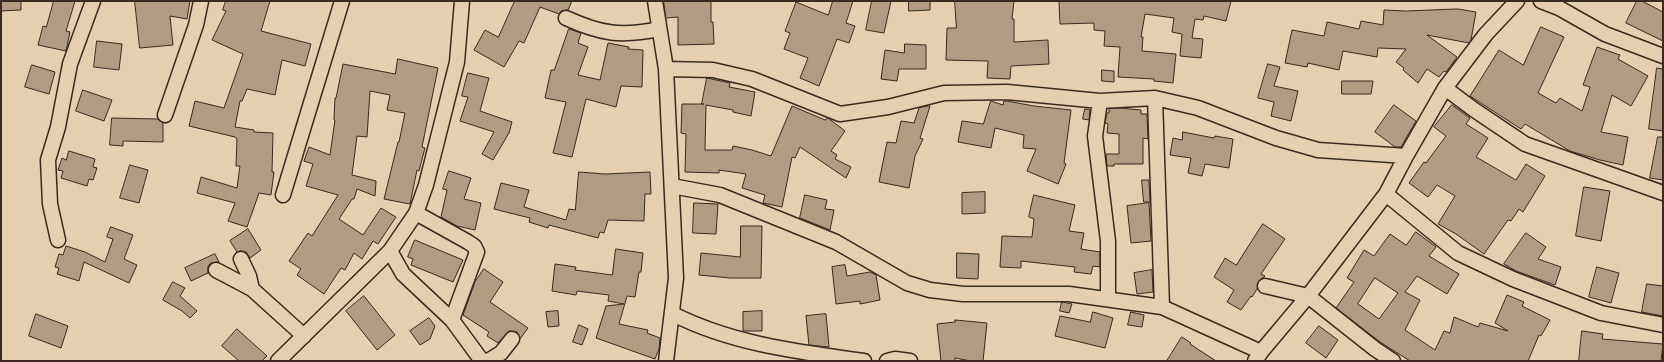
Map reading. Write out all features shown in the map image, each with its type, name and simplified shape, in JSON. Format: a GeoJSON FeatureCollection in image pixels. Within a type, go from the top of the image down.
{"type":"FeatureCollection","features":[{"type":"Feature","properties":{"kind":"street"},"geometry":{"type":"LineString","coordinates":[[58,240],[50,204],[48,160],[58,127],[70,64],[93,1]]}},
{"type":"Feature","properties":{"kind":"street"},"geometry":{"type":"LineString","coordinates":[[165,115],[196,25],[201,1]]}},
{"type":"Feature","properties":{"kind":"street"},"geometry":{"type":"LineString","coordinates":[[283,195],[342,1]]}},
{"type":"Feature","properties":{"kind":"street"},"geometry":{"type":"LineString","coordinates":[[278,361],[390,252],[416,213],[426,185],[458,62],[462,1]]}},
{"type":"Feature","properties":{"kind":"street"},"geometry":{"type":"LineString","coordinates":[[655,1],[666,69],[676,278],[673,314],[666,361]]}},
{"type":"Feature","properties":{"kind":"street"},"geometry":{"type":"LineString","coordinates":[[672,186],[720,195],[836,242],[906,283],[930,290],[963,294],[1069,294],[1162,307],[1258,357],[1308,296],[1386,194],[1445,88],[1486,34],[1517,1]]}},
{"type":"Feature","properties":{"kind":"street"},"geometry":{"type":"LineString","coordinates":[[1541,1],[1559,8],[1605,34],[1663,56]]}},
{"type":"Feature","properties":{"kind":"street"},"geometry":{"type":"LineString","coordinates":[[566,18],[585,27],[607,33],[638,33],[659,29]]}},
{"type":"Feature","properties":{"kind":"street"},"geometry":{"type":"LineString","coordinates":[[666,69],[713,70],[752,79],[840,114],[888,107],[944,93],[1007,92],[1100,101],[1155,98],[1198,108],[1276,138],[1318,150],[1406,156]]}},
{"type":"Feature","properties":{"kind":"street"},"geometry":{"type":"LineString","coordinates":[[1445,88],[1525,144],[1663,192]]}},
{"type":"Feature","properties":{"kind":"street"},"geometry":{"type":"LineString","coordinates":[[1155,98],[1162,307]]}},
{"type":"Feature","properties":{"kind":"street"},"geometry":{"type":"LineString","coordinates":[[1100,101],[1095,136],[1108,241],[1108,299]]}},
{"type":"Feature","properties":{"kind":"street"},"geometry":{"type":"LineString","coordinates":[[1386,194],[1458,252],[1506,275],[1601,313],[1663,325]]}},
{"type":"Feature","properties":{"kind":"street"},"geometry":{"type":"LineString","coordinates":[[416,213],[468,242],[474,246],[477,252],[452,320]]}},
{"type":"Feature","properties":{"kind":"street"},"geometry":{"type":"LineString","coordinates":[[390,252],[403,274],[452,320],[482,361]]}},
{"type":"Feature","properties":{"kind":"street"},"geometry":{"type":"LineString","coordinates":[[240,259],[249,276],[252,288]]}},
{"type":"Feature","properties":{"kind":"street"},"geometry":{"type":"LineString","coordinates":[[216,270],[252,288],[304,336]]}},
{"type":"Feature","properties":{"kind":"street"},"geometry":{"type":"LineString","coordinates":[[1265,286],[1308,296],[1392,361]]}},
{"type":"Feature","properties":{"kind":"street"},"geometry":{"type":"LineString","coordinates":[[673,314],[692,324],[731,337],[790,351],[864,361]]}},
{"type":"Feature","properties":{"kind":"street"},"geometry":{"type":"LineString","coordinates":[[488,361],[501,353],[512,339]]}},
{"type":"Feature","properties":{"kind":"street"},"geometry":{"type":"LineString","coordinates":[[887,361],[895,359],[910,361]]}},
{"type":"Feature","properties":{"kind":"building"},"geometry":{"type":"Polygon","coordinates":[[[1,1],[21,1],[21,10],[1,11],[1,1]]]}},
{"type":"Feature","properties":{"kind":"building"},"geometry":{"type":"Polygon","coordinates":[[[54,1],[75,1],[66,31],[70,32],[66,51],[38,45],[43,26],[46,27],[54,1]]]}},
{"type":"Feature","properties":{"kind":"building"},"geometry":{"type":"Polygon","coordinates":[[[135,1],[190,1],[187,19],[170,16],[173,45],[140,48],[135,1]]]}},
{"type":"Feature","properties":{"kind":"building"},"geometry":{"type":"Polygon","coordinates":[[[226,1],[270,1],[261,31],[311,44],[305,66],[282,60],[275,95],[247,89],[242,101],[240,101],[235,127],[254,130],[254,132],[273,133],[272,172],[274,172],[271,195],[259,193],[247,227],[228,221],[235,203],[197,193],[201,177],[237,188],[240,166],[236,166],[237,139],[235,137],[189,126],[195,101],[224,108],[243,54],[212,40],[226,11],[223,10],[226,1]]]}},
{"type":"Feature","properties":{"kind":"building"},"geometry":{"type":"Polygon","coordinates":[[[515,1],[572,1],[568,10],[561,11],[559,14],[540,7],[524,43],[519,41],[504,67],[474,50],[485,30],[498,37],[515,1]]]}},
{"type":"Feature","properties":{"kind":"building"},"geometry":{"type":"Polygon","coordinates":[[[664,1],[711,1],[711,22],[713,22],[714,44],[678,45],[678,17],[666,18],[664,1]]]}},
{"type":"Feature","properties":{"kind":"building"},"geometry":{"type":"Polygon","coordinates":[[[833,1],[853,1],[846,23],[855,26],[849,43],[837,39],[819,86],[800,78],[808,58],[784,49],[790,33],[785,31],[796,2],[828,15],[833,1]]]}},
{"type":"Feature","properties":{"kind":"building"},"geometry":{"type":"Polygon","coordinates":[[[872,1],[891,1],[884,33],[866,30],[872,1]]]}},
{"type":"Feature","properties":{"kind":"building"},"geometry":{"type":"Polygon","coordinates":[[[909,1],[930,1],[930,10],[909,11],[909,1]]]}},
{"type":"Feature","properties":{"kind":"building"},"geometry":{"type":"Polygon","coordinates":[[[955,1],[1014,1],[1012,19],[1014,19],[1014,42],[1048,40],[1049,64],[1011,66],[1010,79],[987,78],[988,61],[946,60],[947,28],[956,28],[955,1]]]}},
{"type":"Feature","properties":{"kind":"building"},"geometry":{"type":"Polygon","coordinates":[[[1231,1],[1226,21],[1204,16],[1203,20],[1195,19],[1192,38],[1203,39],[1201,58],[1180,56],[1182,34],[1172,32],[1174,18],[1145,14],[1141,37],[1143,37],[1142,51],[1176,54],[1173,83],[1154,81],[1154,79],[1118,77],[1120,47],[1104,46],[1105,31],[1094,30],[1094,23],[1060,24],[1059,2],[1231,1]]]}},
{"type":"Feature","properties":{"kind":"building"},"geometry":{"type":"Polygon","coordinates":[[[1637,1],[1642,1],[1663,12],[1663,41],[1626,23],[1637,1]]]}},
{"type":"Feature","properties":{"kind":"building"},"geometry":{"type":"Polygon","coordinates":[[[1458,9],[1476,12],[1471,40],[1469,43],[1427,35],[1457,57],[1446,72],[1444,71],[1439,77],[1427,69],[1418,83],[1396,62],[1406,49],[1378,48],[1377,57],[1343,51],[1339,70],[1308,63],[1307,67],[1285,63],[1292,30],[1324,36],[1327,22],[1359,29],[1361,21],[1383,25],[1384,10],[1405,11],[1458,9]]]}},
{"type":"Feature","properties":{"kind":"building"},"geometry":{"type":"Polygon","coordinates":[[[1541,27],[1564,37],[1538,93],[1556,103],[1560,98],[1582,111],[1590,87],[1583,85],[1597,47],[1620,55],[1618,59],[1648,76],[1631,106],[1612,95],[1601,132],[1628,137],[1623,165],[1570,151],[1525,124],[1521,129],[1470,96],[1499,50],[1523,65],[1541,27]]]}},
{"type":"Feature","properties":{"kind":"building"},"geometry":{"type":"Polygon","coordinates":[[[569,29],[581,33],[578,43],[588,47],[578,75],[600,80],[608,43],[629,47],[628,49],[643,50],[642,87],[621,86],[616,107],[586,99],[572,157],[553,153],[566,102],[545,98],[551,70],[554,70],[569,29]]]}},
{"type":"Feature","properties":{"kind":"building"},"geometry":{"type":"Polygon","coordinates":[[[97,41],[122,44],[119,70],[94,67],[97,41]]]}},
{"type":"Feature","properties":{"kind":"building"},"geometry":{"type":"Polygon","coordinates":[[[905,44],[926,45],[926,69],[899,69],[897,81],[881,79],[885,50],[904,53],[905,44]]]}},
{"type":"Feature","properties":{"kind":"building"},"geometry":{"type":"Polygon","coordinates":[[[398,59],[438,68],[422,147],[425,148],[419,171],[417,170],[410,204],[384,199],[405,113],[387,110],[390,95],[370,91],[367,137],[357,136],[352,175],[376,181],[375,196],[357,189],[354,199],[352,199],[339,219],[363,235],[381,208],[396,217],[378,244],[373,241],[362,259],[354,253],[345,270],[341,268],[324,294],[297,275],[301,269],[289,261],[308,233],[312,236],[338,195],[306,186],[313,164],[304,161],[309,147],[330,155],[335,120],[335,98],[343,64],[395,74],[398,59]]]}},
{"type":"Feature","properties":{"kind":"building"},"geometry":{"type":"Polygon","coordinates":[[[1268,64],[1280,67],[1274,86],[1298,91],[1291,121],[1271,116],[1274,102],[1258,98],[1268,64]]]}},
{"type":"Feature","properties":{"kind":"building"},"geometry":{"type":"Polygon","coordinates":[[[32,65],[55,72],[49,94],[25,87],[32,65]]]}},
{"type":"Feature","properties":{"kind":"building"},"geometry":{"type":"Polygon","coordinates":[[[1657,68],[1663,69],[1663,131],[1649,129],[1657,68]]]}},
{"type":"Feature","properties":{"kind":"building"},"geometry":{"type":"Polygon","coordinates":[[[1102,70],[1114,71],[1114,82],[1102,81],[1102,70]]]}},
{"type":"Feature","properties":{"kind":"building"},"geometry":{"type":"Polygon","coordinates":[[[468,73],[489,78],[480,111],[512,122],[509,133],[493,160],[482,154],[494,132],[460,121],[468,97],[462,96],[468,73]]]}},
{"type":"Feature","properties":{"kind":"building"},"geometry":{"type":"Polygon","coordinates":[[[707,78],[730,83],[729,87],[755,92],[751,116],[733,112],[733,110],[706,105],[705,150],[732,150],[733,146],[771,156],[792,106],[825,120],[828,118],[845,131],[831,151],[837,155],[835,159],[851,167],[846,178],[800,147],[795,158],[792,157],[782,207],[763,203],[765,195],[742,188],[746,174],[719,170],[719,173],[685,172],[686,134],[681,133],[682,104],[702,104],[707,78]]]}},
{"type":"Feature","properties":{"kind":"building"},"geometry":{"type":"Polygon","coordinates":[[[1342,81],[1373,81],[1371,94],[1342,94],[1342,81]]]}},
{"type":"Feature","properties":{"kind":"building"},"geometry":{"type":"Polygon","coordinates":[[[83,90],[112,100],[104,121],[76,111],[83,90]]]}},
{"type":"Feature","properties":{"kind":"building"},"geometry":{"type":"Polygon","coordinates":[[[991,101],[1003,105],[1004,101],[1007,101],[1071,110],[1064,163],[1066,164],[1058,184],[1027,171],[1036,149],[1023,148],[1024,135],[995,128],[991,148],[958,142],[962,121],[983,124],[991,101]]]}},
{"type":"Feature","properties":{"kind":"building"},"geometry":{"type":"Polygon","coordinates":[[[1394,105],[1416,121],[1401,147],[1395,147],[1375,132],[1394,105]]]}},
{"type":"Feature","properties":{"kind":"building"},"geometry":{"type":"Polygon","coordinates":[[[1452,105],[1470,118],[1466,124],[1488,138],[1476,157],[1516,180],[1526,164],[1545,176],[1523,212],[1519,209],[1511,221],[1508,220],[1484,254],[1456,234],[1438,224],[1455,196],[1437,185],[1428,197],[1409,183],[1424,162],[1426,163],[1446,136],[1434,127],[1452,105]]]}},
{"type":"Feature","properties":{"kind":"building"},"geometry":{"type":"Polygon","coordinates":[[[930,106],[920,138],[923,139],[915,156],[909,188],[879,182],[887,142],[896,143],[901,121],[914,123],[919,108],[930,106]]]}},
{"type":"Feature","properties":{"kind":"building"},"geometry":{"type":"Polygon","coordinates":[[[1120,108],[1141,110],[1141,114],[1147,114],[1148,139],[1143,138],[1143,164],[1114,164],[1114,166],[1107,166],[1106,154],[1119,154],[1119,134],[1107,133],[1108,124],[1105,123],[1107,113],[1109,113],[1109,109],[1120,108]]]}},
{"type":"Feature","properties":{"kind":"building"},"geometry":{"type":"Polygon","coordinates":[[[1085,109],[1090,110],[1089,120],[1083,119],[1085,109]]]}},
{"type":"Feature","properties":{"kind":"building"},"geometry":{"type":"Polygon","coordinates":[[[112,118],[158,119],[163,123],[163,142],[123,141],[123,146],[110,145],[112,118]]]}},
{"type":"Feature","properties":{"kind":"building"},"geometry":{"type":"Polygon","coordinates":[[[1183,132],[1214,138],[1215,136],[1233,139],[1229,168],[1205,164],[1202,176],[1188,173],[1191,158],[1170,155],[1173,138],[1182,140],[1183,132]]]}},
{"type":"Feature","properties":{"kind":"building"},"geometry":{"type":"Polygon","coordinates":[[[1658,137],[1663,137],[1663,180],[1650,178],[1658,137]]]}},
{"type":"Feature","properties":{"kind":"building"},"geometry":{"type":"Polygon","coordinates":[[[69,151],[95,159],[93,167],[97,168],[93,180],[89,179],[87,186],[61,178],[63,171],[58,170],[62,158],[66,160],[69,151]]]}},
{"type":"Feature","properties":{"kind":"building"},"geometry":{"type":"Polygon","coordinates":[[[130,165],[148,170],[139,203],[120,198],[130,165]]]}},
{"type":"Feature","properties":{"kind":"building"},"geometry":{"type":"Polygon","coordinates":[[[449,171],[471,178],[464,199],[481,203],[475,230],[457,226],[441,217],[447,190],[443,189],[449,171]]]}},
{"type":"Feature","properties":{"kind":"building"},"geometry":{"type":"Polygon","coordinates":[[[579,172],[605,174],[650,172],[651,194],[645,194],[644,221],[608,220],[604,233],[600,232],[598,238],[549,225],[548,228],[529,222],[530,218],[494,209],[501,183],[529,190],[524,207],[566,220],[569,209],[575,210],[579,172]]]}},
{"type":"Feature","properties":{"kind":"building"},"geometry":{"type":"Polygon","coordinates":[[[1142,180],[1149,180],[1150,202],[1144,202],[1142,180]]]}},
{"type":"Feature","properties":{"kind":"building"},"geometry":{"type":"Polygon","coordinates":[[[1584,187],[1610,191],[1601,241],[1576,236],[1584,187]]]}},
{"type":"Feature","properties":{"kind":"building"},"geometry":{"type":"Polygon","coordinates":[[[985,192],[985,213],[962,214],[962,193],[985,192]]]}},
{"type":"Feature","properties":{"kind":"building"},"geometry":{"type":"Polygon","coordinates":[[[805,195],[827,200],[825,209],[834,210],[830,230],[800,218],[805,195]]]}},
{"type":"Feature","properties":{"kind":"building"},"geometry":{"type":"Polygon","coordinates":[[[1034,195],[1075,205],[1069,231],[1084,233],[1081,249],[1100,252],[1100,267],[1093,266],[1091,274],[1074,272],[1075,267],[1021,261],[1021,268],[1000,267],[1002,236],[1032,237],[1034,219],[1029,217],[1034,195]]]}},
{"type":"Feature","properties":{"kind":"building"},"geometry":{"type":"Polygon","coordinates":[[[694,203],[718,204],[716,234],[693,233],[694,203]]]}},
{"type":"Feature","properties":{"kind":"building"},"geometry":{"type":"Polygon","coordinates":[[[1149,203],[1151,241],[1131,243],[1127,206],[1149,203]]]}},
{"type":"Feature","properties":{"kind":"building"},"geometry":{"type":"Polygon","coordinates":[[[1263,224],[1285,239],[1261,274],[1265,276],[1259,281],[1257,289],[1241,310],[1227,302],[1234,290],[1214,277],[1225,258],[1236,265],[1263,224]]]}},
{"type":"Feature","properties":{"kind":"building"},"geometry":{"type":"Polygon","coordinates":[[[741,226],[762,226],[761,278],[730,278],[699,275],[701,253],[740,257],[741,226]]]}},
{"type":"Feature","properties":{"kind":"building"},"geometry":{"type":"Polygon","coordinates":[[[111,227],[133,235],[124,259],[137,265],[129,283],[84,262],[79,281],[57,274],[59,268],[55,267],[59,254],[63,255],[66,246],[85,252],[105,262],[113,239],[107,237],[111,227]]]}},
{"type":"Feature","properties":{"kind":"building"},"geometry":{"type":"Polygon","coordinates":[[[248,229],[261,250],[250,258],[246,252],[237,252],[230,241],[248,229]]]}},
{"type":"Feature","properties":{"kind":"building"},"geometry":{"type":"Polygon","coordinates":[[[1416,232],[1436,247],[1429,256],[1459,274],[1447,294],[1417,276],[1405,292],[1420,300],[1405,330],[1435,350],[1444,331],[1450,333],[1454,317],[1478,327],[1480,323],[1508,331],[1495,323],[1507,295],[1524,302],[1522,306],[1550,320],[1541,336],[1539,335],[1528,361],[1410,361],[1380,342],[1336,308],[1354,282],[1347,278],[1364,250],[1374,256],[1390,234],[1406,245],[1416,232]],[[1375,278],[1358,304],[1379,319],[1398,293],[1375,278]]]}},
{"type":"Feature","properties":{"kind":"building"},"geometry":{"type":"Polygon","coordinates":[[[1526,233],[1546,247],[1538,259],[1561,267],[1555,285],[1516,271],[1504,264],[1526,233]]]}},
{"type":"Feature","properties":{"kind":"building"},"geometry":{"type":"Polygon","coordinates":[[[415,240],[463,260],[453,282],[411,265],[413,259],[408,257],[415,240]]]}},
{"type":"Feature","properties":{"kind":"building"},"geometry":{"type":"Polygon","coordinates":[[[616,249],[643,253],[641,272],[639,272],[635,297],[627,296],[619,324],[648,330],[647,333],[660,338],[659,349],[655,359],[596,338],[606,306],[624,304],[608,301],[609,295],[577,291],[576,295],[552,291],[555,264],[576,267],[575,270],[612,275],[616,249]]]}},
{"type":"Feature","properties":{"kind":"building"},"geometry":{"type":"Polygon","coordinates":[[[957,253],[979,254],[978,279],[957,278],[957,253]]]}},
{"type":"Feature","properties":{"kind":"building"},"geometry":{"type":"Polygon","coordinates":[[[215,254],[219,262],[211,263],[208,266],[208,273],[191,281],[185,268],[215,254]]]}},
{"type":"Feature","properties":{"kind":"building"},"geometry":{"type":"Polygon","coordinates":[[[845,265],[847,276],[870,272],[876,275],[880,300],[860,304],[860,301],[836,304],[832,267],[845,265]]]}},
{"type":"Feature","properties":{"kind":"building"},"geometry":{"type":"Polygon","coordinates":[[[1597,267],[1619,273],[1611,303],[1589,297],[1597,267]]]}},
{"type":"Feature","properties":{"kind":"building"},"geometry":{"type":"Polygon","coordinates":[[[484,269],[503,282],[490,302],[528,328],[520,339],[517,332],[509,331],[498,343],[487,336],[489,332],[463,315],[475,282],[484,269]]]}},
{"type":"Feature","properties":{"kind":"building"},"geometry":{"type":"Polygon","coordinates":[[[1152,270],[1153,292],[1137,294],[1134,273],[1152,270]]]}},
{"type":"Feature","properties":{"kind":"building"},"geometry":{"type":"Polygon","coordinates":[[[173,282],[185,288],[180,296],[197,311],[190,318],[182,311],[163,300],[173,282]]]}},
{"type":"Feature","properties":{"kind":"building"},"geometry":{"type":"Polygon","coordinates":[[[1647,284],[1663,286],[1663,316],[1642,312],[1647,284]]]}},
{"type":"Feature","properties":{"kind":"building"},"geometry":{"type":"Polygon","coordinates":[[[364,296],[395,335],[377,350],[346,311],[364,296]]]}},
{"type":"Feature","properties":{"kind":"building"},"geometry":{"type":"Polygon","coordinates":[[[1062,302],[1072,304],[1069,313],[1060,311],[1062,302]]]}},
{"type":"Feature","properties":{"kind":"building"},"geometry":{"type":"Polygon","coordinates":[[[558,311],[559,326],[548,327],[546,312],[558,311]]]}},
{"type":"Feature","properties":{"kind":"building"},"geometry":{"type":"Polygon","coordinates":[[[762,311],[762,331],[743,331],[743,312],[762,311]]]}},
{"type":"Feature","properties":{"kind":"building"},"geometry":{"type":"Polygon","coordinates":[[[1093,312],[1113,318],[1105,348],[1055,336],[1060,316],[1090,322],[1093,312]]]}},
{"type":"Feature","properties":{"kind":"building"},"geometry":{"type":"Polygon","coordinates":[[[1131,312],[1144,315],[1142,327],[1128,325],[1131,312]]]}},
{"type":"Feature","properties":{"kind":"building"},"geometry":{"type":"Polygon","coordinates":[[[36,314],[68,326],[61,348],[29,336],[36,314]]]}},
{"type":"Feature","properties":{"kind":"building"},"geometry":{"type":"Polygon","coordinates":[[[826,314],[829,347],[809,345],[806,316],[826,314]]]}},
{"type":"Feature","properties":{"kind":"building"},"geometry":{"type":"Polygon","coordinates":[[[429,318],[435,326],[430,339],[420,345],[410,331],[429,318]]]}},
{"type":"Feature","properties":{"kind":"building"},"geometry":{"type":"Polygon","coordinates":[[[955,320],[987,323],[983,361],[971,361],[955,358],[955,361],[941,361],[937,324],[955,322],[955,320]]]}},
{"type":"Feature","properties":{"kind":"building"},"geometry":{"type":"Polygon","coordinates":[[[579,325],[588,329],[582,345],[573,342],[579,325]]]}},
{"type":"Feature","properties":{"kind":"building"},"geometry":{"type":"Polygon","coordinates":[[[1319,326],[1338,340],[1326,358],[1306,343],[1319,326]]]}},
{"type":"Feature","properties":{"kind":"building"},"geometry":{"type":"Polygon","coordinates":[[[237,329],[267,356],[262,361],[239,361],[222,346],[237,329]]]}},
{"type":"Feature","properties":{"kind":"building"},"geometry":{"type":"Polygon","coordinates":[[[1582,331],[1603,334],[1602,339],[1663,344],[1661,361],[1579,361],[1582,331]]]}},
{"type":"Feature","properties":{"kind":"building"},"geometry":{"type":"Polygon","coordinates":[[[1182,337],[1191,343],[1190,344],[1216,361],[1167,361],[1182,337]]]}}]}
